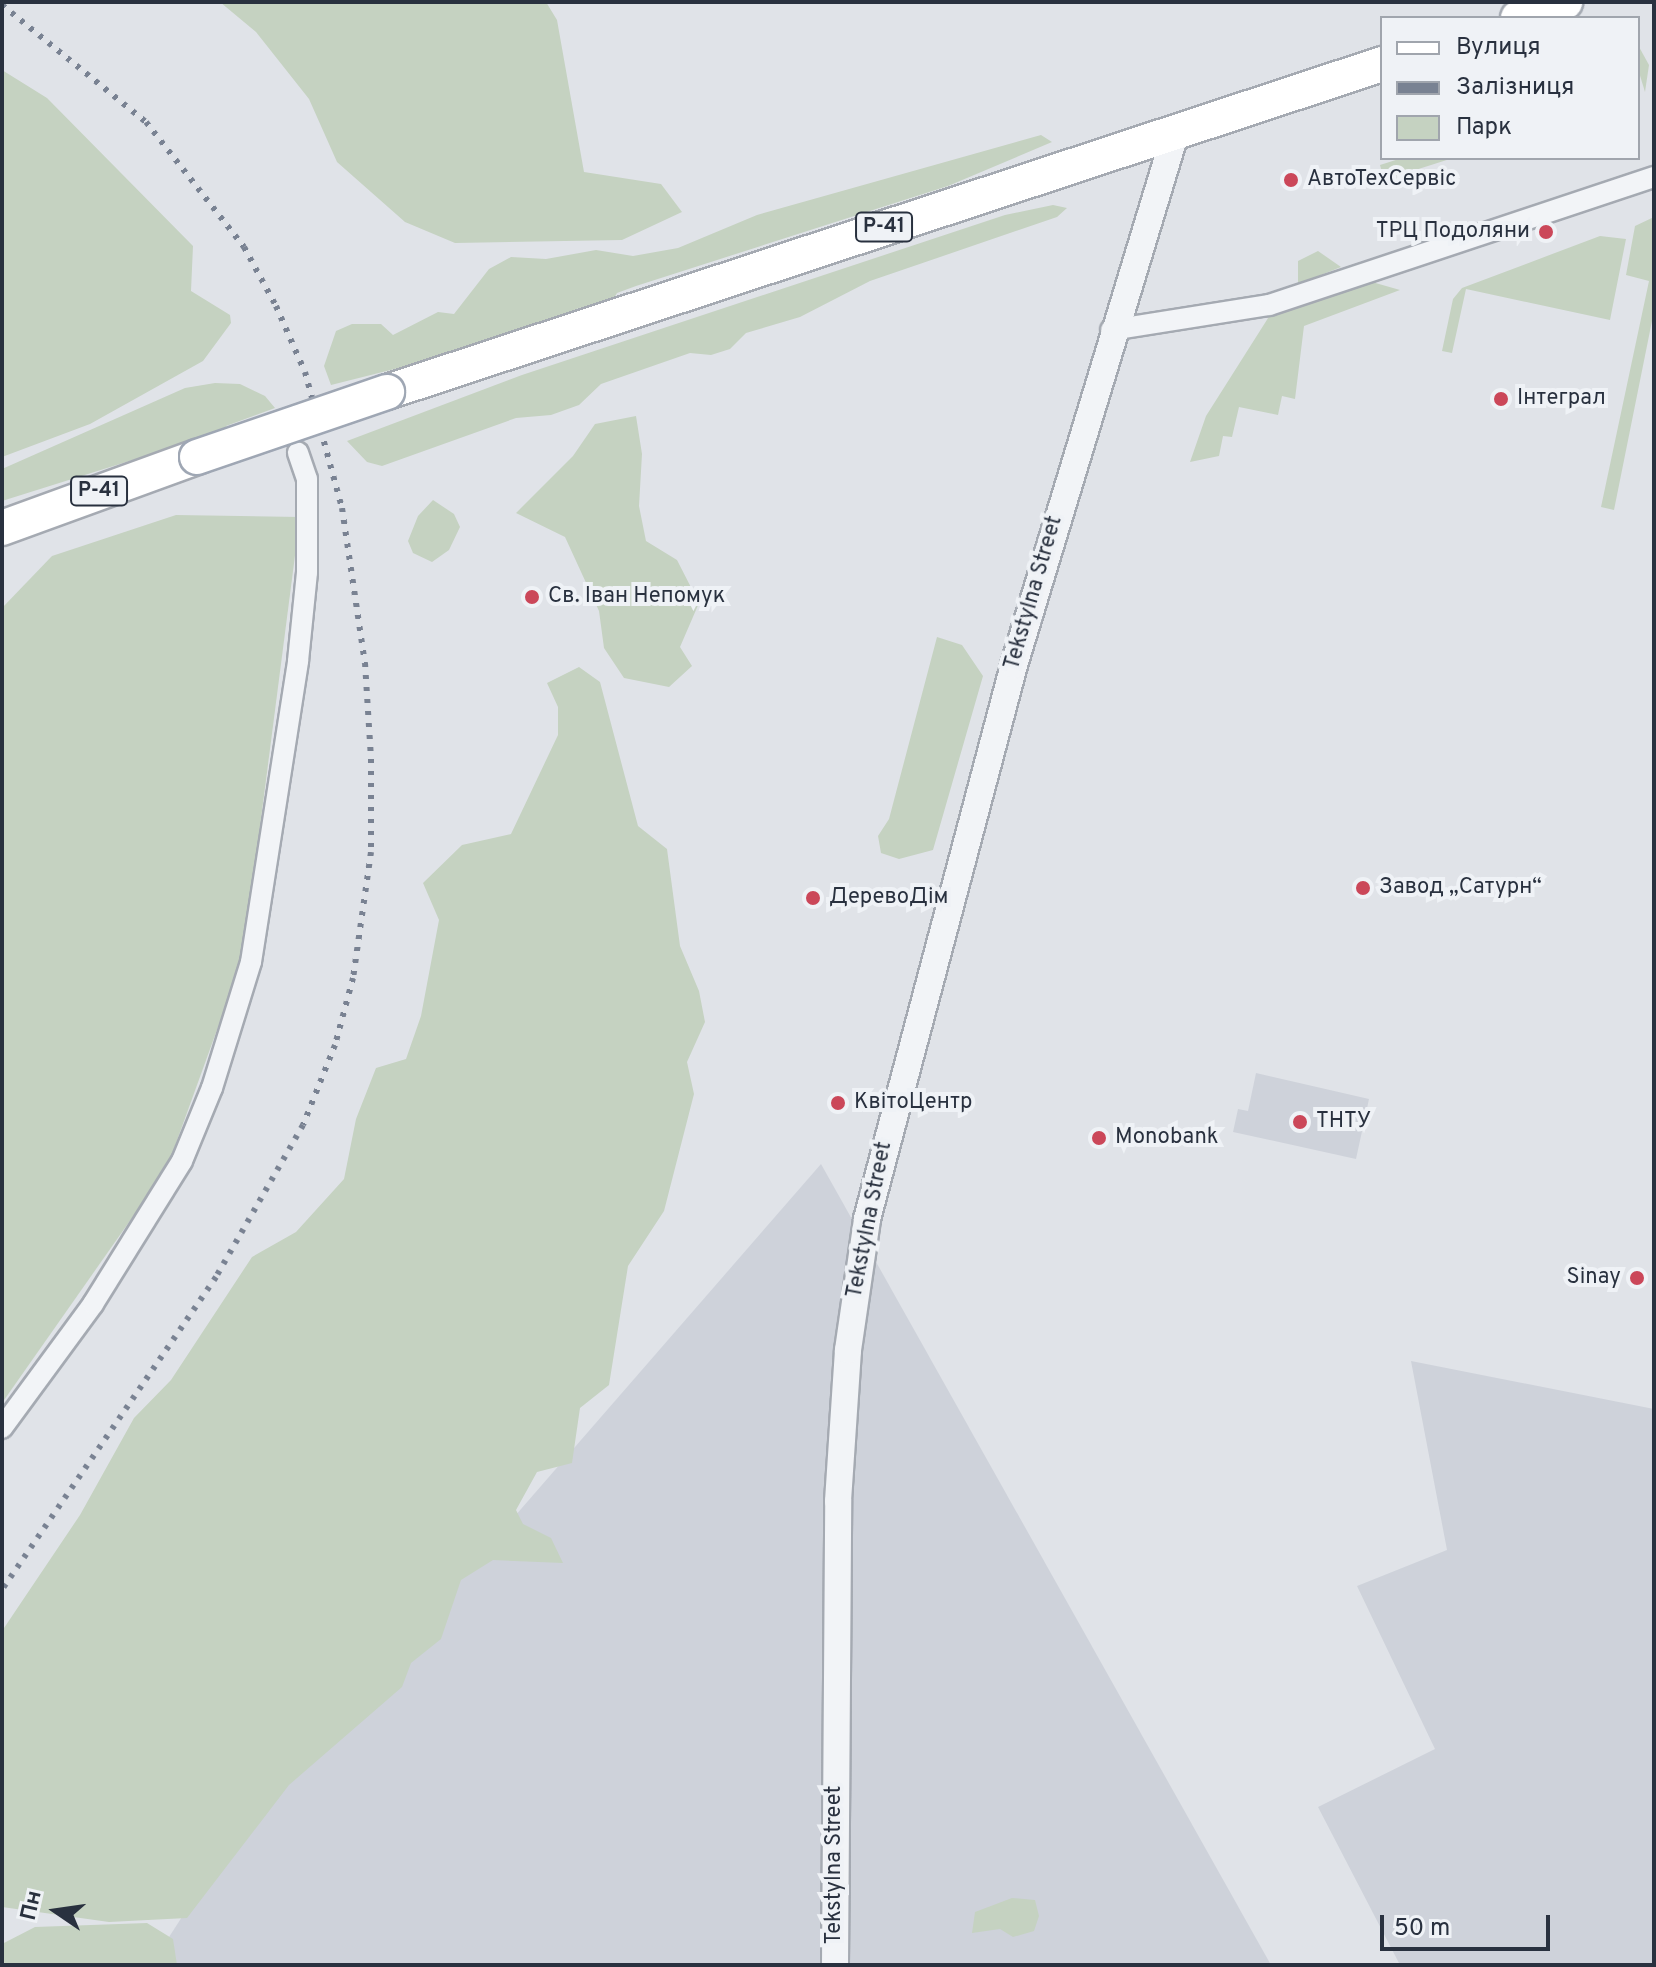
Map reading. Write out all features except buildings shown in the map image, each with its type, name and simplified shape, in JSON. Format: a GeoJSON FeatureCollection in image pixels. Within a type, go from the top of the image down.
{"type":"FeatureCollection","features":[{"type":"Feature","properties":{"kind":"main road"},"geometry":{"type":"LineString","coordinates":[[1524,16],[1565,2]]}},
{"type":"Feature","properties":{"kind":"main road","name":"Р-41"},"geometry":{"type":"LineString","coordinates":[[2,528],[387,392],[1380,65]]}},
{"type":"Feature","properties":{"kind":"street","name":"Tekstylna Street"},"geometry":{"type":"LineString","coordinates":[[835,1965],[838,1501],[856,1283],[879,1162],[961,856],[1111,330],[1176,131]]}},
{"type":"Feature","properties":{"kind":"street"},"geometry":{"type":"LineString","coordinates":[[1111,330],[1269,305],[1654,177]]}},
{"type":"Feature","properties":{"kind":"street"},"geometry":{"type":"LineString","coordinates":[[2,1428],[93,1304],[182,1161],[212,1088],[251,962],[298,661],[307,572],[307,479],[298,453]]}},
{"type":"Feature","properties":{"kind":"shaded area","name":"ТНТУ"},"geometry":{"type":"Polygon","coordinates":[[[1256,1073],[1369,1099],[1356,1159],[1233,1132],[1238,1109],[1248,1111],[1256,1073]]]}},
{"type":"Feature","properties":{"kind":"shaded area"},"geometry":{"type":"Polygon","coordinates":[[[821,1164],[1271,1965],[151,1965],[227,1847],[821,1164]]]}},
{"type":"Feature","properties":{"kind":"shaded area"},"geometry":{"type":"Polygon","coordinates":[[[1411,1361],[1654,1409],[1654,1965],[1400,1965],[1318,1807],[1435,1749],[1357,1586],[1447,1550],[1411,1361]]]}},
{"type":"Feature","properties":{"kind":"green space"},"geometry":{"type":"Polygon","coordinates":[[[220,2],[546,2],[557,20],[584,172],[661,184],[682,212],[622,240],[455,243],[405,222],[337,162],[309,99],[256,32],[220,2]]]}},
{"type":"Feature","properties":{"kind":"green space"},"geometry":{"type":"Polygon","coordinates":[[[1640,49],[1649,65],[1645,92],[1640,76],[1640,49]]]}},
{"type":"Feature","properties":{"kind":"green space"},"geometry":{"type":"Polygon","coordinates":[[[2,70],[47,98],[193,246],[191,291],[230,315],[231,323],[203,361],[90,424],[2,457],[2,70]]]}},
{"type":"Feature","properties":{"kind":"green space"},"geometry":{"type":"Polygon","coordinates":[[[1041,135],[1052,142],[948,186],[636,286],[617,293],[611,303],[579,308],[490,345],[331,385],[324,366],[336,331],[352,324],[381,324],[393,335],[438,312],[454,314],[489,269],[511,257],[546,259],[596,250],[633,256],[678,248],[757,215],[1041,135]]]}},
{"type":"Feature","properties":{"kind":"green space"},"geometry":{"type":"Polygon","coordinates":[[[1396,160],[1447,160],[1384,180],[1380,165],[1396,160]]]}},
{"type":"Feature","properties":{"kind":"green space"},"geometry":{"type":"Polygon","coordinates":[[[1053,205],[1067,208],[1057,217],[870,281],[800,317],[746,333],[730,349],[711,355],[690,353],[601,384],[579,405],[551,415],[516,418],[382,466],[367,462],[347,441],[522,375],[1005,215],[1053,205]]]}},
{"type":"Feature","properties":{"kind":"green space"},"geometry":{"type":"Polygon","coordinates":[[[1654,217],[1654,311],[1614,510],[1601,507],[1649,281],[1626,275],[1635,226],[1654,217]]]}},
{"type":"Feature","properties":{"kind":"green space"},"geometry":{"type":"Polygon","coordinates":[[[1600,236],[1626,239],[1610,320],[1466,289],[1452,353],[1442,351],[1453,299],[1462,288],[1600,236]]]}},
{"type":"Feature","properties":{"kind":"green space"},"geometry":{"type":"Polygon","coordinates":[[[1318,251],[1341,267],[1298,284],[1298,261],[1318,251]]]}},
{"type":"Feature","properties":{"kind":"green space"},"geometry":{"type":"Polygon","coordinates":[[[1372,282],[1400,290],[1304,326],[1295,399],[1282,396],[1278,415],[1239,407],[1232,437],[1223,436],[1219,456],[1190,462],[1206,416],[1270,315],[1372,282]]]}},
{"type":"Feature","properties":{"kind":"green space"},"geometry":{"type":"Polygon","coordinates":[[[215,383],[240,384],[265,396],[275,408],[226,426],[228,430],[2,501],[2,469],[185,388],[215,383]]]}},
{"type":"Feature","properties":{"kind":"green space"},"geometry":{"type":"Polygon","coordinates":[[[636,416],[642,454],[639,506],[646,541],[677,560],[699,603],[680,647],[692,666],[669,687],[624,678],[604,648],[599,611],[565,537],[516,513],[573,456],[595,424],[636,416]]]}},
{"type":"Feature","properties":{"kind":"green space"},"geometry":{"type":"Polygon","coordinates":[[[433,500],[454,514],[460,527],[449,550],[432,562],[413,553],[408,541],[418,516],[433,500]]]}},
{"type":"Feature","properties":{"kind":"green space"},"geometry":{"type":"Polygon","coordinates":[[[176,515],[300,517],[243,958],[167,1168],[2,1403],[2,608],[52,556],[176,515]]]}},
{"type":"Feature","properties":{"kind":"green space"},"geometry":{"type":"Polygon","coordinates":[[[937,637],[962,645],[983,676],[933,850],[899,859],[881,853],[878,836],[889,819],[937,637]]]}},
{"type":"Feature","properties":{"kind":"green space"},"geometry":{"type":"Polygon","coordinates":[[[579,667],[600,682],[638,826],[667,849],[680,946],[699,991],[705,1022],[687,1062],[694,1094],[664,1211],[628,1266],[609,1385],[580,1408],[572,1463],[537,1472],[516,1510],[523,1524],[551,1538],[563,1563],[493,1560],[461,1580],[441,1639],[411,1663],[402,1687],[289,1785],[187,1918],[109,1922],[2,1907],[2,1631],[80,1515],[134,1418],[171,1380],[252,1257],[296,1232],[344,1179],[356,1119],[376,1068],[406,1059],[421,1016],[439,920],[423,883],[462,845],[511,834],[558,735],[558,707],[547,683],[579,667]]]}},
{"type":"Feature","properties":{"kind":"green space"},"geometry":{"type":"Polygon","coordinates":[[[1012,1898],[1035,1900],[1039,1916],[1034,1931],[1013,1937],[1000,1929],[972,1933],[975,1912],[1012,1898]]]}},
{"type":"Feature","properties":{"kind":"green space"},"geometry":{"type":"Polygon","coordinates":[[[147,1923],[173,1939],[177,1965],[2,1965],[2,1944],[35,1927],[147,1923]]]}},
{"type":"Feature","properties":{"kind":"railway"},"geometry":{"type":"LineString","coordinates":[[2,5],[146,122],[244,247],[276,306],[305,372],[342,508],[365,663],[371,759],[371,852],[353,978],[335,1045],[303,1125],[216,1277],[2,1589]]}},
{"type":"Feature","properties":{"kind":"place","name":"АвтоТехСервіс"},"geometry":{"type":"Point","coordinates":[1291,180]}},
{"type":"Feature","properties":{"kind":"place","name":"ТРЦ Подоляни"},"geometry":{"type":"Point","coordinates":[1546,232]}},
{"type":"Feature","properties":{"kind":"place","name":"Інтеграл"},"geometry":{"type":"Point","coordinates":[1501,399]}},
{"type":"Feature","properties":{"kind":"place","name":"Св. Іван Непомук"},"geometry":{"type":"Point","coordinates":[532,597]}},
{"type":"Feature","properties":{"kind":"place","name":"Завод „Сатурн“"},"geometry":{"type":"Point","coordinates":[1363,888]}},
{"type":"Feature","properties":{"kind":"place","name":"ДеревоДім"},"geometry":{"type":"Point","coordinates":[813,898]}},
{"type":"Feature","properties":{"kind":"place","name":"КвітоЦентр"},"geometry":{"type":"Point","coordinates":[838,1103]}},
{"type":"Feature","properties":{"kind":"place","name":"ТНТУ"},"geometry":{"type":"Point","coordinates":[1300,1122]}},
{"type":"Feature","properties":{"kind":"place","name":"Monobank"},"geometry":{"type":"Point","coordinates":[1099,1138]}},
{"type":"Feature","properties":{"kind":"place","name":"Sinay"},"geometry":{"type":"Point","coordinates":[1637,1278]}}]}
